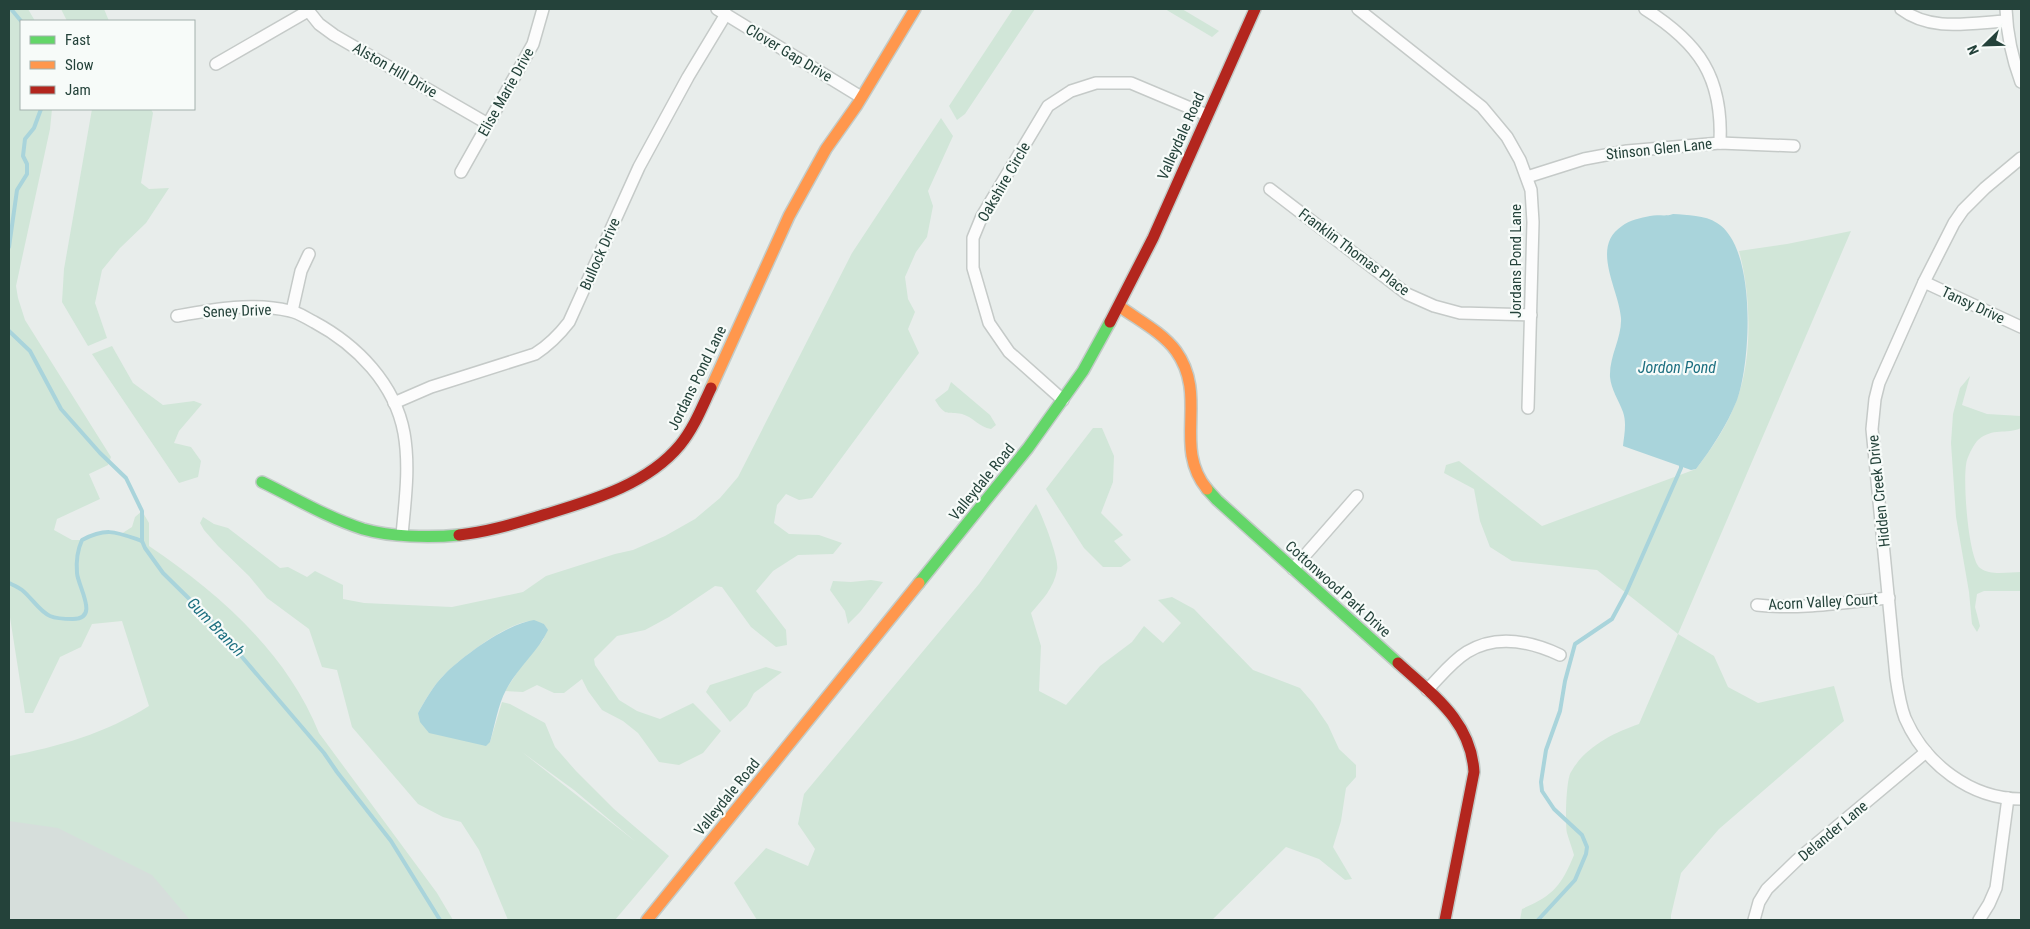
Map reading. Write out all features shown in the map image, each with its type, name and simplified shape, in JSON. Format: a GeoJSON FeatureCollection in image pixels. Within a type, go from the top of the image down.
{"type":"FeatureCollection","features":[{"type":"Feature","properties":{"kind":"street","name":"Elise Marie Drive"},"geometry":{"type":"LineString","coordinates":[[461,172],[533,44],[543,9]]}},
{"type":"Feature","properties":{"kind":"street","name":"Jordans Pond Lane"},"geometry":{"type":"LineString","coordinates":[[262,482],[322,512],[364,529],[402,535],[441,537],[484,532],[586,502],[620,489],[662,464],[681,444],[698,416],[789,216],[826,149],[861,97],[915,9]]}},
{"type":"Feature","properties":{"kind":"street","name":"Valleydale Road"},"geometry":{"type":"LineString","coordinates":[[647,920],[1028,448],[1064,400],[1083,371],[1119,306],[1153,238],[1255,9]]}},
{"type":"Feature","properties":{"kind":"street","name":"Jordans Pond Lane"},"geometry":{"type":"LineString","coordinates":[[1358,9],[1482,107],[1507,136],[1527,177],[1532,196],[1533,222],[1528,408]]}},
{"type":"Feature","properties":{"kind":"street"},"geometry":{"type":"LineString","coordinates":[[1645,9],[1684,38],[1705,67],[1718,97],[1720,142]]}},
{"type":"Feature","properties":{"kind":"street"},"geometry":{"type":"LineString","coordinates":[[1901,9],[1910,16],[1927,23],[1941,25],[2006,21]]}},
{"type":"Feature","properties":{"kind":"street"},"geometry":{"type":"LineString","coordinates":[[2006,9],[2006,21],[2013,58],[2021,82]]}},
{"type":"Feature","properties":{"kind":"street","name":"Alston Hill Drive"},"geometry":{"type":"LineString","coordinates":[[307,10],[319,24],[334,34],[488,124]]}},
{"type":"Feature","properties":{"kind":"street"},"geometry":{"type":"LineString","coordinates":[[216,64],[307,10]]}},
{"type":"Feature","properties":{"kind":"street","name":"Clover Gap Drive"},"geometry":{"type":"LineString","coordinates":[[721,12],[861,97]]}},
{"type":"Feature","properties":{"kind":"street","name":"Bullock Drive"},"geometry":{"type":"LineString","coordinates":[[394,403],[431,387],[535,354],[549,345],[560,334],[569,322],[639,167],[721,12]]}},
{"type":"Feature","properties":{"kind":"street","name":"Oakshire Circle"},"geometry":{"type":"LineString","coordinates":[[1064,400],[1009,352],[988,324],[973,268],[973,238],[982,216],[1048,106],[1071,91],[1096,84],[1130,83],[1207,115]]}},
{"type":"Feature","properties":{"kind":"street","name":"Stinson Glen Lane"},"geometry":{"type":"LineString","coordinates":[[1527,177],[1584,159],[1627,151],[1720,142],[1794,146]]}},
{"type":"Feature","properties":{"kind":"street","name":"Hidden Creek Drive"},"geometry":{"type":"LineString","coordinates":[[2021,158],[1985,188],[1963,210],[1954,223],[1924,282],[1879,383],[1875,399],[1872,429],[1900,701],[1911,730],[1926,752],[1940,767],[1958,780],[1996,797],[2021,800]]}},
{"type":"Feature","properties":{"kind":"street","name":"Franklin Thomas Place"},"geometry":{"type":"LineString","coordinates":[[1270,189],[1407,294],[1434,306],[1460,313],[1531,315]]}},
{"type":"Feature","properties":{"kind":"street"},"geometry":{"type":"LineString","coordinates":[[292,311],[301,271],[309,254]]}},
{"type":"Feature","properties":{"kind":"street","name":"Tansy Drive"},"geometry":{"type":"LineString","coordinates":[[1924,282],[2021,327]]}},
{"type":"Feature","properties":{"kind":"street","name":"Seney Drive"},"geometry":{"type":"LineString","coordinates":[[177,316],[216,308],[235,307],[263,306],[292,311],[336,334],[358,353],[378,376],[394,403],[404,432],[408,469],[402,535]]}},
{"type":"Feature","properties":{"kind":"street","name":"Cottonwood Park Drive"},"geometry":{"type":"LineString","coordinates":[[1119,306],[1158,334],[1175,349],[1189,374],[1194,402],[1190,428],[1191,456],[1200,481],[1217,500],[1427,690],[1458,720],[1464,729],[1472,749],[1474,762],[1446,920]]}},
{"type":"Feature","properties":{"kind":"street"},"geometry":{"type":"LineString","coordinates":[[1293,569],[1357,496]]}},
{"type":"Feature","properties":{"kind":"street","name":"Acorn Valley Court"},"geometry":{"type":"LineString","coordinates":[[1756,605],[1800,606],[1889,598]]}},
{"type":"Feature","properties":{"kind":"street"},"geometry":{"type":"LineString","coordinates":[[1427,690],[1453,662],[1467,652],[1484,644],[1498,641],[1533,644],[1560,655]]}},
{"type":"Feature","properties":{"kind":"street","name":"Delander Lane"},"geometry":{"type":"LineString","coordinates":[[1754,920],[1759,902],[1767,889],[1797,860],[1926,752]]}},
{"type":"Feature","properties":{"kind":"street"},"geometry":{"type":"LineString","coordinates":[[1978,920],[1989,904],[1996,888],[2008,798]]}},
{"type":"Feature","properties":{"kind":"shaded area"},"geometry":{"type":"Polygon","coordinates":[[[9,766],[424,920],[9,920],[9,766]]]}},
{"type":"Feature","properties":{"kind":"green space"},"geometry":{"type":"Polygon","coordinates":[[[9,9],[28,9],[34,20],[20,20],[20,110],[52,110],[50,129],[16,286],[18,298],[25,320],[111,457],[108,465],[89,474],[100,499],[57,519],[54,530],[72,540],[82,540],[97,532],[121,534],[132,527],[135,517],[142,511],[149,523],[149,546],[201,584],[248,627],[270,651],[289,677],[319,733],[437,893],[453,920],[190,920],[152,875],[58,828],[9,821],[9,756],[81,738],[133,716],[149,706],[122,621],[92,624],[81,647],[60,657],[33,713],[25,713],[9,611],[9,9]]]}},
{"type":"Feature","properties":{"kind":"green space"},"geometry":{"type":"Polygon","coordinates":[[[61,9],[104,9],[109,20],[66,20],[61,9]]]}},
{"type":"Feature","properties":{"kind":"green space"},"geometry":{"type":"Polygon","coordinates":[[[1013,9],[1035,9],[965,114],[957,120],[949,106],[1013,9]]]}},
{"type":"Feature","properties":{"kind":"green space"},"geometry":{"type":"Polygon","coordinates":[[[1165,9],[1182,9],[1219,31],[1212,37],[1165,9]]]}},
{"type":"Feature","properties":{"kind":"green space"},"geometry":{"type":"Polygon","coordinates":[[[92,110],[152,110],[153,113],[141,183],[149,189],[169,188],[146,223],[120,248],[102,270],[95,303],[107,338],[88,346],[62,302],[64,269],[92,110]]]}},
{"type":"Feature","properties":{"kind":"green space"},"geometry":{"type":"Polygon","coordinates":[[[941,118],[953,136],[928,191],[933,206],[927,237],[916,252],[905,277],[908,299],[915,312],[908,329],[919,353],[812,498],[799,500],[786,494],[777,505],[774,523],[789,534],[819,535],[842,543],[833,554],[798,555],[773,571],[756,591],[786,630],[787,645],[776,647],[751,627],[722,587],[715,586],[669,617],[645,630],[617,636],[594,659],[595,665],[619,700],[637,711],[660,719],[693,703],[721,731],[703,753],[679,765],[659,762],[638,733],[623,721],[602,710],[582,679],[564,693],[554,693],[537,685],[523,692],[505,691],[522,665],[543,640],[547,630],[544,624],[532,621],[516,625],[494,636],[461,660],[436,684],[418,713],[490,742],[502,702],[510,704],[545,723],[555,747],[576,771],[614,809],[669,856],[615,920],[508,920],[479,850],[461,822],[443,817],[418,804],[352,727],[337,670],[322,667],[309,629],[267,598],[249,576],[204,530],[200,523],[203,517],[214,524],[228,528],[280,568],[288,567],[307,577],[315,571],[343,585],[343,599],[364,603],[452,607],[523,592],[546,576],[633,550],[665,536],[695,519],[720,498],[738,477],[852,253],[941,118]],[[522,752],[636,842],[574,790],[522,752]]]}},
{"type":"Feature","properties":{"kind":"green space"},"geometry":{"type":"Polygon","coordinates":[[[1851,231],[1678,634],[1597,570],[1512,561],[1490,547],[1480,521],[1474,489],[1444,473],[1446,465],[1459,461],[1542,526],[1696,469],[1714,444],[1733,409],[1746,364],[1749,325],[1748,306],[1739,251],[1787,244],[1851,231]]]}},
{"type":"Feature","properties":{"kind":"green space"},"geometry":{"type":"Polygon","coordinates":[[[112,346],[133,383],[163,405],[194,401],[202,404],[179,431],[174,443],[191,447],[201,461],[198,477],[179,483],[92,354],[112,346]]]}},
{"type":"Feature","properties":{"kind":"green space"},"geometry":{"type":"Polygon","coordinates":[[[1970,376],[1962,405],[1987,414],[2021,416],[2021,428],[1994,432],[1984,436],[1975,444],[1967,460],[1965,482],[1967,516],[1972,549],[1976,561],[1980,568],[1989,572],[2021,572],[2021,591],[1984,591],[1977,594],[1975,607],[1980,626],[1977,632],[1972,624],[1969,592],[1956,517],[1951,443],[1953,414],[1960,388],[1970,376]]]}},
{"type":"Feature","properties":{"kind":"green space"},"geometry":{"type":"Polygon","coordinates":[[[951,382],[990,415],[996,425],[991,429],[987,428],[966,415],[944,412],[935,400],[948,390],[951,382]]]}},
{"type":"Feature","properties":{"kind":"green space"},"geometry":{"type":"Polygon","coordinates":[[[1093,428],[1102,428],[1114,456],[1113,482],[1101,513],[1123,535],[1114,541],[1131,560],[1121,567],[1103,567],[1084,548],[1046,489],[1093,428]]]}},
{"type":"Feature","properties":{"kind":"green space"},"geometry":{"type":"Polygon","coordinates":[[[1036,504],[1050,537],[1057,565],[1050,588],[1031,613],[1041,646],[1039,691],[1066,705],[1100,666],[1132,642],[1144,626],[1163,643],[1181,623],[1158,600],[1172,597],[1194,609],[1253,670],[1300,688],[1328,725],[1339,749],[1356,765],[1356,777],[1346,788],[1341,821],[1333,847],[1352,879],[1345,880],[1319,859],[1286,847],[1212,920],[757,920],[734,883],[766,848],[808,866],[815,849],[798,824],[804,794],[979,584],[1036,504]]]}},
{"type":"Feature","properties":{"kind":"green space"},"geometry":{"type":"Polygon","coordinates":[[[871,580],[883,582],[860,612],[848,624],[845,611],[830,590],[833,581],[871,580]]]}},
{"type":"Feature","properties":{"kind":"green space"},"geometry":{"type":"Polygon","coordinates":[[[1678,634],[1714,656],[1728,687],[1758,703],[1834,686],[1844,721],[1719,829],[1681,873],[1671,920],[1520,920],[1522,909],[1542,899],[1560,882],[1574,855],[1567,833],[1566,821],[1567,792],[1571,772],[1584,755],[1600,742],[1639,724],[1678,634]]]}},
{"type":"Feature","properties":{"kind":"green space"},"geometry":{"type":"Polygon","coordinates":[[[766,667],[782,672],[754,693],[747,706],[730,722],[706,692],[710,685],[766,667]]]}},
{"type":"Feature","properties":{"kind":"water","name":"Jordon Pond"},"geometry":{"type":"Polygon","coordinates":[[[1673,214],[1707,218],[1717,223],[1730,236],[1739,255],[1745,280],[1747,306],[1745,360],[1737,400],[1713,445],[1696,469],[1691,470],[1623,446],[1625,421],[1610,377],[1611,362],[1620,333],[1621,318],[1609,269],[1608,245],[1613,235],[1628,222],[1650,216],[1673,214]]]}},
{"type":"Feature","properties":{"kind":"water"},"geometry":{"type":"Polygon","coordinates":[[[534,620],[544,624],[548,630],[539,646],[516,674],[506,690],[490,742],[486,746],[429,733],[420,722],[418,713],[440,679],[486,642],[511,627],[534,620]]]}},
{"type":"Feature","properties":{"kind":"waterway","name":"Gum Branch"},"geometry":{"type":"LineString","coordinates":[[11,9],[20,20]]}},
{"type":"Feature","properties":{"kind":"waterway","name":"Gum Branch"},"geometry":{"type":"LineString","coordinates":[[9,247],[17,190],[27,174],[27,164],[23,156],[25,139],[34,128],[41,110]]}},
{"type":"Feature","properties":{"kind":"waterway","name":"Gum Branch"},"geometry":{"type":"LineString","coordinates":[[9,331],[30,351],[61,409],[100,453],[126,478],[142,511],[142,541],[163,573],[230,639],[231,644],[324,753],[391,841],[440,920]]}},
{"type":"Feature","properties":{"kind":"waterway"},"geometry":{"type":"LineString","coordinates":[[1538,920],[1575,880],[1587,847],[1582,835],[1554,809],[1542,791],[1541,782],[1546,750],[1560,711],[1565,681],[1575,644],[1612,619],[1626,593],[1681,468],[1681,463]]}},
{"type":"Feature","properties":{"kind":"waterway"},"geometry":{"type":"LineString","coordinates":[[9,583],[22,590],[50,616],[64,619],[81,618],[85,614],[86,608],[77,573],[77,556],[82,540],[98,533],[112,532],[142,541]]}},
{"type":"Feature","properties":{"kind":"traffic: fast"},"geometry":{"type":"LineString","coordinates":[[919,583],[1028,448],[1083,371],[1110,322]]}},
{"type":"Feature","properties":{"kind":"traffic: fast"},"geometry":{"type":"LineString","coordinates":[[262,482],[324,514],[374,532],[411,536],[459,535]]}},
{"type":"Feature","properties":{"kind":"traffic: fast"},"geometry":{"type":"LineString","coordinates":[[1207,489],[1398,663]]}},
{"type":"Feature","properties":{"kind":"traffic: slow"},"geometry":{"type":"LineString","coordinates":[[711,388],[789,216],[826,149],[857,105],[915,9]]}},
{"type":"Feature","properties":{"kind":"traffic: slow"},"geometry":{"type":"LineString","coordinates":[[1119,306],[1164,338],[1176,351],[1185,368],[1190,386],[1192,456],[1197,473],[1207,489]]}},
{"type":"Feature","properties":{"kind":"traffic: slow"},"geometry":{"type":"LineString","coordinates":[[647,920],[919,583]]}},
{"type":"Feature","properties":{"kind":"traffic: jam"},"geometry":{"type":"LineString","coordinates":[[1110,322],[1153,238],[1255,9]]}},
{"type":"Feature","properties":{"kind":"traffic: jam"},"geometry":{"type":"LineString","coordinates":[[459,535],[480,532],[559,510],[597,498],[634,482],[666,459],[680,445],[694,425],[711,388]]}},
{"type":"Feature","properties":{"kind":"traffic: jam"},"geometry":{"type":"LineString","coordinates":[[1398,663],[1448,710],[1466,738],[1471,754],[1474,772],[1445,920]]}}]}
